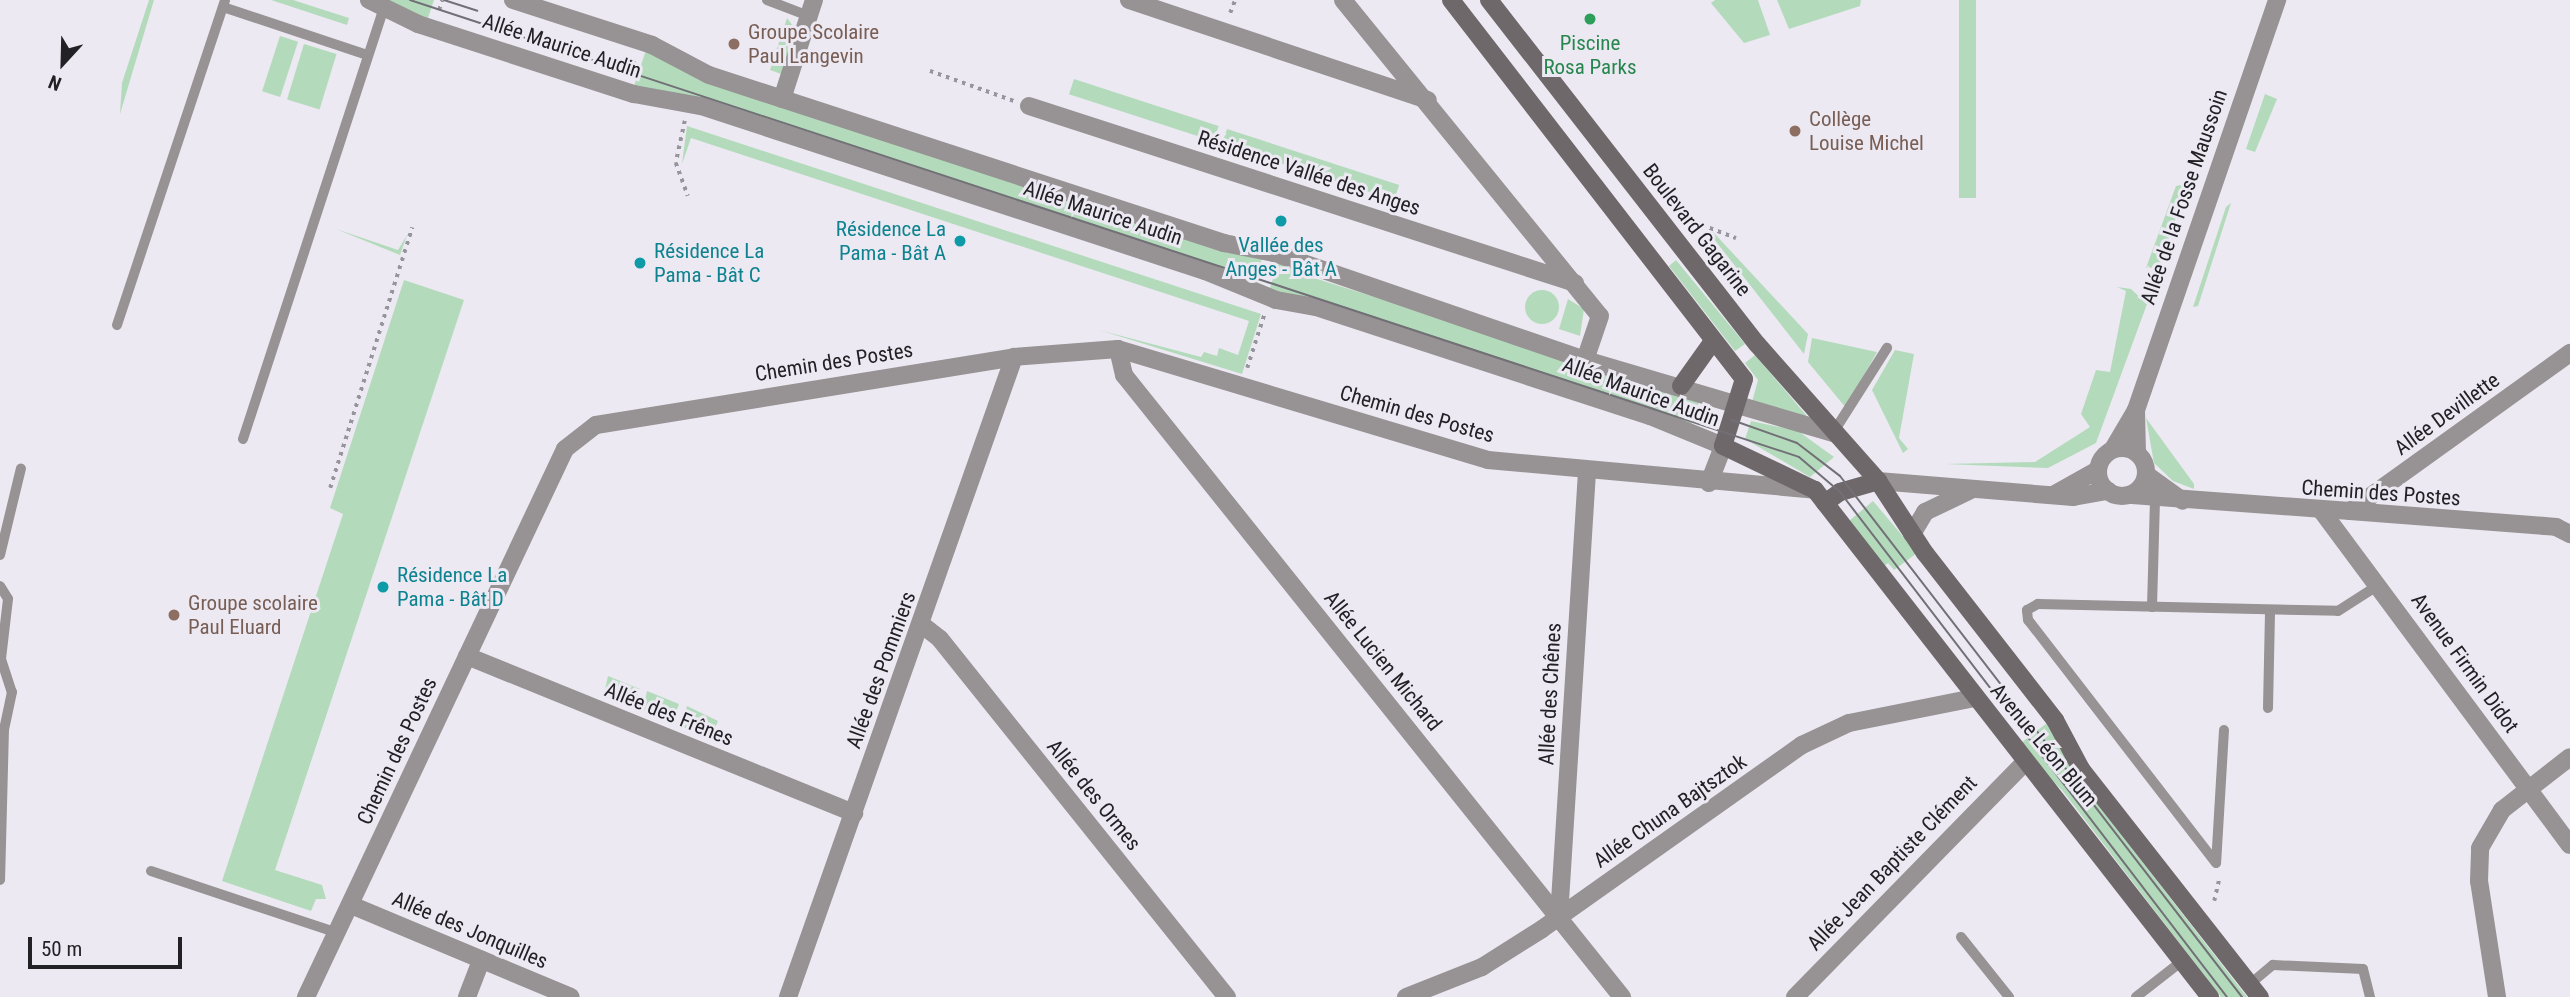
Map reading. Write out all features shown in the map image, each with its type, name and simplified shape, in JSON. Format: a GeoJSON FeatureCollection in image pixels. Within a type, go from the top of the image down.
{"type":"FeatureCollection","features":[{"type":"Feature","properties":{"kind":"main road"},"geometry":{"type":"LineString","coordinates":[[1451,0],[1744,379],[1723,446]]}},
{"type":"Feature","properties":{"kind":"main road","name":"Boulevard Gagarine"},"geometry":{"type":"LineString","coordinates":[[1489,0],[1833,433],[1878,481]]}},
{"type":"Feature","properties":{"kind":"main road"},"geometry":{"type":"LineString","coordinates":[[1681,386],[1713,341]]}},
{"type":"Feature","properties":{"kind":"main road","name":"Allée Maurice Audin"},"geometry":{"type":"LineString","coordinates":[[1723,446],[1820,497]]}},
{"type":"Feature","properties":{"kind":"main road"},"geometry":{"type":"LineString","coordinates":[[1820,497],[1878,481]]}},
{"type":"Feature","properties":{"kind":"main road","name":"Avenue Léon Blum"},"geometry":{"type":"LineString","coordinates":[[1878,481],[1912,534],[2055,720],[2081,769],[2255,990]]}},
{"type":"Feature","properties":{"kind":"main road","name":"Avenue Léon Blum"},"geometry":{"type":"LineString","coordinates":[[1820,497],[2024,763],[2073,814],[2210,997]]}},
{"type":"Feature","properties":{"kind":"street","name":"Allée Maurice Audin"},"geometry":{"type":"LineString","coordinates":[[513,0],[640,41],[709,75],[782,99],[1224,243],[1265,250],[1585,360],[1681,386],[1833,433]]}},
{"type":"Feature","properties":{"kind":"street"},"geometry":{"type":"LineString","coordinates":[[1129,0],[1429,100]]}},
{"type":"Feature","properties":{"kind":"street"},"geometry":{"type":"LineString","coordinates":[[1343,0],[1429,100],[1600,316],[1585,360]]}},
{"type":"Feature","properties":{"kind":"street","name":"Allée de la Fosse Maussoin"},"geometry":{"type":"LineString","coordinates":[[2113,449],[2136,410],[2277,0]]}},
{"type":"Feature","properties":{"kind":"street","name":"Allée Maurice Audin"},"geometry":{"type":"LineString","coordinates":[[377,4],[623,91],[692,104],[1205,271],[1259,295],[1329,311],[1650,416],[1723,446]]}},
{"type":"Feature","properties":{"kind":"street"},"geometry":{"type":"LineString","coordinates":[[782,99],[811,8]]}},
{"type":"Feature","properties":{"kind":"street","name":"Résidence Vallée des Anges"},"geometry":{"type":"LineString","coordinates":[[1029,106],[1575,283]]}},
{"type":"Feature","properties":{"kind":"street","name":"Chemin des Postes"},"geometry":{"type":"LineString","coordinates":[[306,997],[565,449],[585,429],[1014,357],[1118,349],[1488,460],[1820,497]]}},
{"type":"Feature","properties":{"kind":"street","name":"Allée Lucien Michard"},"geometry":{"type":"LineString","coordinates":[[1118,349],[1124,375],[1622,997]]}},
{"type":"Feature","properties":{"kind":"street","name":"Allée Devillette"},"geometry":{"type":"LineString","coordinates":[[2350,511],[2570,353]]}},
{"type":"Feature","properties":{"kind":"street","name":"Allée des Pommiers"},"geometry":{"type":"LineString","coordinates":[[788,997],[1014,357]]}},
{"type":"Feature","properties":{"kind":"street","name":"Allée de la Fosse Maussoin"},"geometry":{"type":"LineString","coordinates":[[2136,410],[2137,453]]}},
{"type":"Feature","properties":{"kind":"street"},"geometry":{"type":"LineString","coordinates":[[1709,483],[1723,446]]}},
{"type":"Feature","properties":{"kind":"street"},"geometry":{"type":"LineString","coordinates":[[2053,495],[2098,470],[2113,449],[2137,453],[2147,475],[2186,503]]}},
{"type":"Feature","properties":{"kind":"street"},"geometry":{"type":"LineString","coordinates":[[2098,470],[2108,491]]}},
{"type":"Feature","properties":{"kind":"street","name":"Allée des Chênes"},"geometry":{"type":"LineString","coordinates":[[1559,917],[1587,473]]}},
{"type":"Feature","properties":{"kind":"street"},"geometry":{"type":"LineString","coordinates":[[1878,481],[2053,495],[2108,491],[2132,495],[2147,475]]}},
{"type":"Feature","properties":{"kind":"street"},"geometry":{"type":"LineString","coordinates":[[1912,534],[1924,512],[1971,490]]}},
{"type":"Feature","properties":{"kind":"street","name":"Chemin des Postes"},"geometry":{"type":"LineString","coordinates":[[2132,495],[2186,503],[2350,511],[2556,527],[2570,534]]}},
{"type":"Feature","properties":{"kind":"street","name":"Avenue Firmin Didot"},"geometry":{"type":"LineString","coordinates":[[2321,510],[2380,584],[2570,845]]}},
{"type":"Feature","properties":{"kind":"street","name":"Allée des Ormes"},"geometry":{"type":"LineString","coordinates":[[921,624],[940,639],[1227,997]]}},
{"type":"Feature","properties":{"kind":"street","name":"Allée des Frênes"},"geometry":{"type":"LineString","coordinates":[[467,656],[854,813]]}},
{"type":"Feature","properties":{"kind":"street","name":"Allée Chuna Bajtsztok"},"geometry":{"type":"LineString","coordinates":[[1406,997],[1482,967],[1559,917],[1802,745],[1849,723],[1974,698]]}},
{"type":"Feature","properties":{"kind":"street"},"geometry":{"type":"LineString","coordinates":[[2497,997],[2479,881],[2480,848],[2495,819],[2529,788],[2570,757]]}},
{"type":"Feature","properties":{"kind":"street","name":"Allée Jean Baptiste Clément"},"geometry":{"type":"LineString","coordinates":[[1795,997],[2024,763]]}},
{"type":"Feature","properties":{"kind":"street","name":"Allée des Jonquilles"},"geometry":{"type":"LineString","coordinates":[[351,905],[571,997]]}},
{"type":"Feature","properties":{"kind":"street"},"geometry":{"type":"LineString","coordinates":[[467,997],[481,960]]}},
{"type":"Feature","properties":{"kind":"lane"},"geometry":{"type":"LineString","coordinates":[[766,0],[811,8]]}},
{"type":"Feature","properties":{"kind":"lane"},"geometry":{"type":"LineString","coordinates":[[117,325],[224,4],[368,55]]}},
{"type":"Feature","properties":{"kind":"lane"},"geometry":{"type":"LineString","coordinates":[[243,439],[368,55],[377,4]]}},
{"type":"Feature","properties":{"kind":"lane"},"geometry":{"type":"LineString","coordinates":[[1833,433],[1887,348]]}},
{"type":"Feature","properties":{"kind":"lane"},"geometry":{"type":"LineString","coordinates":[[0,555],[21,468]]}},
{"type":"Feature","properties":{"kind":"lane"},"geometry":{"type":"LineString","coordinates":[[2152,607],[2155,499]]}},
{"type":"Feature","properties":{"kind":"lane"},"geometry":{"type":"LineString","coordinates":[[2216,863],[2028,620],[2027,610],[2038,604],[2338,611],[2380,584]]}},
{"type":"Feature","properties":{"kind":"lane"},"geometry":{"type":"LineString","coordinates":[[0,586],[8,599],[1,659],[12,692],[4,729],[0,880]]}},
{"type":"Feature","properties":{"kind":"lane"},"geometry":{"type":"LineString","coordinates":[[2268,708],[2270,610]]}},
{"type":"Feature","properties":{"kind":"lane"},"geometry":{"type":"LineString","coordinates":[[2216,863],[2224,730]]}},
{"type":"Feature","properties":{"kind":"lane"},"geometry":{"type":"LineString","coordinates":[[151,871],[337,933]]}},
{"type":"Feature","properties":{"kind":"lane"},"geometry":{"type":"LineString","coordinates":[[1961,937],[2009,997]]}},
{"type":"Feature","properties":{"kind":"lane"},"geometry":{"type":"LineString","coordinates":[[2136,997],[2182,961]]}},
{"type":"Feature","properties":{"kind":"lane"},"geometry":{"type":"LineString","coordinates":[[2255,990],[2273,965],[2363,969],[2370,997]]}},
{"type":"Feature","properties":{"kind":"path"},"geometry":{"type":"LineString","coordinates":[[1231,10],[1235,0]]}},
{"type":"Feature","properties":{"kind":"path"},"geometry":{"type":"LineString","coordinates":[[623,91],[640,41]]}},
{"type":"Feature","properties":{"kind":"path"},"geometry":{"type":"LineString","coordinates":[[930,71],[1029,106]]}},
{"type":"Feature","properties":{"kind":"path"},"geometry":{"type":"LineString","coordinates":[[688,195],[676,152],[692,104]]}},
{"type":"Feature","properties":{"kind":"path"},"geometry":{"type":"LineString","coordinates":[[1694,222],[1736,238]]}},
{"type":"Feature","properties":{"kind":"path"},"geometry":{"type":"LineString","coordinates":[[330,488],[412,228]]}},
{"type":"Feature","properties":{"kind":"path"},"geometry":{"type":"LineString","coordinates":[[1241,387],[1265,311],[1255,307],[1259,295]]}},
{"type":"Feature","properties":{"kind":"path"},"geometry":{"type":"LineString","coordinates":[[2214,901],[2216,863]]}},
{"type":"Feature","properties":{"kind":"green space"},"geometry":{"type":"Polygon","coordinates":[[[149,0],[154,0],[120,114],[122,83],[149,0]]]}},
{"type":"Feature","properties":{"kind":"green space"},"geometry":{"type":"Polygon","coordinates":[[[271,0],[293,0],[349,18],[347,25],[271,0]]]}},
{"type":"Feature","properties":{"kind":"green space"},"geometry":{"type":"Polygon","coordinates":[[[384,0],[434,0],[427,21],[384,0]]]}},
{"type":"Feature","properties":{"kind":"green space"},"geometry":{"type":"Polygon","coordinates":[[[1715,0],[1758,0],[1770,35],[1744,43],[1711,3],[1715,0]]]}},
{"type":"Feature","properties":{"kind":"green space"},"geometry":{"type":"Polygon","coordinates":[[[1777,0],[1861,0],[1860,6],[1789,29],[1777,0]]]}},
{"type":"Feature","properties":{"kind":"green space"},"geometry":{"type":"Polygon","coordinates":[[[1959,0],[1976,0],[1976,198],[1959,198],[1959,0]]]}},
{"type":"Feature","properties":{"kind":"green space"},"geometry":{"type":"Polygon","coordinates":[[[787,18],[796,30],[781,74],[770,70],[787,18]]]}},
{"type":"Feature","properties":{"kind":"green space"},"geometry":{"type":"Polygon","coordinates":[[[280,36],[298,42],[280,97],[262,91],[280,36]]]}},
{"type":"Feature","properties":{"kind":"green space"},"geometry":{"type":"Polygon","coordinates":[[[304,44],[337,54],[320,109],[287,99],[304,44]]]}},
{"type":"Feature","properties":{"kind":"green space"},"geometry":{"type":"Polygon","coordinates":[[[646,50],[1263,256],[1253,285],[633,89],[646,50]]]}},
{"type":"Feature","properties":{"kind":"green space"},"geometry":{"type":"Polygon","coordinates":[[[1074,79],[1219,126],[1214,141],[1069,94],[1074,79]]]}},
{"type":"Feature","properties":{"kind":"green space"},"geometry":{"type":"Polygon","coordinates":[[[2265,94],[2277,99],[2255,152],[2246,149],[2265,94]]]}},
{"type":"Feature","properties":{"kind":"green space"},"geometry":{"type":"Polygon","coordinates":[[[687,126],[1261,314],[1242,374],[1099,330],[1201,357],[1204,352],[1217,356],[1219,348],[1238,355],[1249,321],[691,138],[682,164],[687,126]]]}},
{"type":"Feature","properties":{"kind":"green space"},"geometry":{"type":"Polygon","coordinates":[[[1227,129],[1399,185],[1394,200],[1222,144],[1227,129]]]}},
{"type":"Feature","properties":{"kind":"green space"},"geometry":{"type":"Polygon","coordinates":[[[2187,184],[2159,267],[2146,268],[2176,186],[2187,184]]]}},
{"type":"Feature","properties":{"kind":"green space"},"geometry":{"type":"Polygon","coordinates":[[[2231,203],[2198,306],[2193,307],[2226,207],[2231,203]]]}},
{"type":"Feature","properties":{"kind":"green space"},"geometry":{"type":"Polygon","coordinates":[[[336,229],[398,250],[407,235],[400,255],[336,229]]]}},
{"type":"Feature","properties":{"kind":"green space"},"geometry":{"type":"Polygon","coordinates":[[[1713,232],[1808,334],[1804,354],[1710,234],[1713,232]]]}},
{"type":"Feature","properties":{"kind":"green space"},"geometry":{"type":"Polygon","coordinates":[[[1676,260],[1745,344],[1735,351],[1669,266],[1676,260]]]}},
{"type":"Feature","properties":{"kind":"green space"},"geometry":{"type":"Polygon","coordinates":[[[1279,261],[1314,278],[1700,399],[1690,428],[1269,291],[1279,261]]]}},
{"type":"Feature","properties":{"kind":"green space"},"geometry":{"type":"Polygon","coordinates":[[[404,280],[464,300],[275,870],[322,885],[326,899],[316,899],[311,911],[222,881],[343,514],[330,508],[404,280]]]}},
{"type":"Feature","properties":{"kind":"green space"},"geometry":{"type":"Polygon","coordinates":[[[2117,287],[2131,289],[2147,304],[2096,443],[2048,468],[1945,464],[2035,462],[2090,427],[2081,414],[2096,370],[2110,372],[2126,291],[2117,287]]]}},
{"type":"Feature","properties":{"kind":"green space"},"geometry":{"type":"Polygon","coordinates":[[[1542,290],[1554,295],[1559,307],[1554,319],[1542,324],[1530,319],[1525,307],[1530,295],[1542,290]]]}},
{"type":"Feature","properties":{"kind":"green space"},"geometry":{"type":"Polygon","coordinates":[[[1568,299],[1584,309],[1580,336],[1559,329],[1568,299]]]}},
{"type":"Feature","properties":{"kind":"green space"},"geometry":{"type":"Polygon","coordinates":[[[1812,338],[1877,352],[1846,408],[1808,362],[1812,338]]]}},
{"type":"Feature","properties":{"kind":"green space"},"geometry":{"type":"Polygon","coordinates":[[[1895,350],[1914,354],[1899,438],[1908,449],[1903,453],[1872,390],[1895,350]]]}},
{"type":"Feature","properties":{"kind":"green space"},"geometry":{"type":"Polygon","coordinates":[[[1755,355],[1807,418],[1752,402],[1758,380],[1745,363],[1755,355]]]}},
{"type":"Feature","properties":{"kind":"green space"},"geometry":{"type":"Polygon","coordinates":[[[2146,418],[2194,484],[2194,489],[2173,481],[2154,463],[2146,418]]]}},
{"type":"Feature","properties":{"kind":"green space"},"geometry":{"type":"Polygon","coordinates":[[[1751,421],[1798,431],[1834,457],[1810,477],[1745,439],[1751,421]]]}},
{"type":"Feature","properties":{"kind":"green space"},"geometry":{"type":"Polygon","coordinates":[[[1873,501],[1917,553],[1894,570],[1888,563],[1880,569],[1849,521],[1873,501]]]}},
{"type":"Feature","properties":{"kind":"green space"},"geometry":{"type":"Polygon","coordinates":[[[608,676],[640,689],[634,704],[604,694],[608,676]]]}},
{"type":"Feature","properties":{"kind":"green space"},"geometry":{"type":"Polygon","coordinates":[[[647,691],[679,704],[673,720],[643,710],[647,691]]]}},
{"type":"Feature","properties":{"kind":"green space"},"geometry":{"type":"Polygon","coordinates":[[[687,706],[718,721],[712,735],[681,727],[687,706]]]}},
{"type":"Feature","properties":{"kind":"green space"},"geometry":{"type":"Polygon","coordinates":[[[2047,723],[2078,779],[2247,997],[2221,997],[2062,790],[2017,746],[2047,723]]]}},
{"type":"Feature","properties":{"kind":"tram line"},"geometry":{"type":"LineString","coordinates":[[410,0],[1799,457],[1840,492],[2227,997]]}},
{"type":"Feature","properties":{"kind":"tram line"},"geometry":{"type":"LineString","coordinates":[[444,0],[477,11]]}},
{"type":"Feature","properties":{"kind":"tram line"},"geometry":{"type":"LineString","coordinates":[[1732,420],[1797,443],[1840,476],[2242,997]]}},
{"type":"Feature","properties":{"kind":"place","name":"Piscine Rosa Parks"},"geometry":{"type":"Point","coordinates":[1590,19]}},
{"type":"Feature","properties":{"kind":"place","name":"Groupe Scolaire Paul Langevin"},"geometry":{"type":"Point","coordinates":[734,44]}},
{"type":"Feature","properties":{"kind":"place","name":"Collège Louise Michel"},"geometry":{"type":"Point","coordinates":[1795,131]}},
{"type":"Feature","properties":{"kind":"place","name":"Vallée des Anges - Bât A"},"geometry":{"type":"Point","coordinates":[1281,221]}},
{"type":"Feature","properties":{"kind":"place","name":"Résidence La Pama - Bât A"},"geometry":{"type":"Point","coordinates":[960,241]}},
{"type":"Feature","properties":{"kind":"place","name":"Résidence La Pama - Bât C"},"geometry":{"type":"Point","coordinates":[640,263]}},
{"type":"Feature","properties":{"kind":"place","name":"Résidence La Pama - Bât D"},"geometry":{"type":"Point","coordinates":[383,587]}},
{"type":"Feature","properties":{"kind":"place","name":"Groupe scolaire Paul Eluard"},"geometry":{"type":"Point","coordinates":[174,615]}}]}
